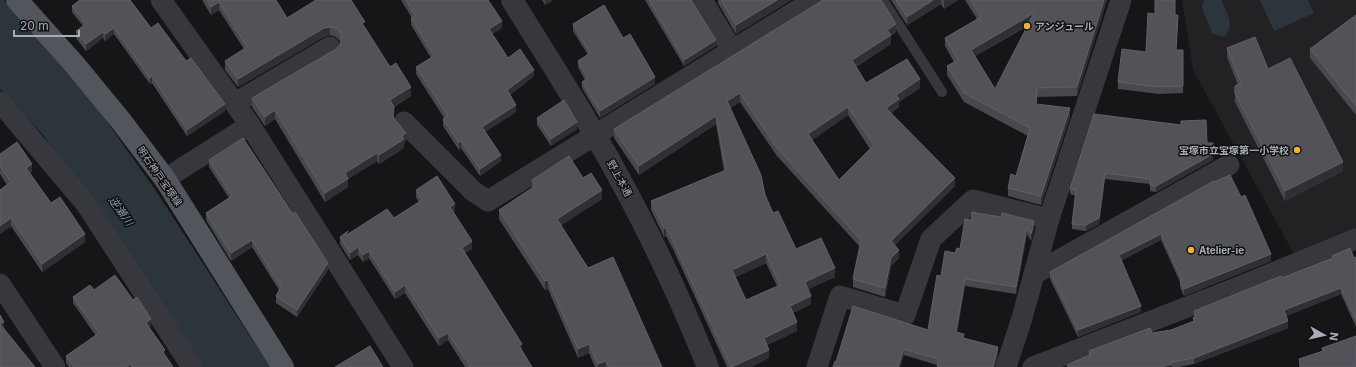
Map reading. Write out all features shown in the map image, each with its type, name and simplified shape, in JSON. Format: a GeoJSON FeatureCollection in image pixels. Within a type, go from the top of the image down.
{"type":"FeatureCollection","features":[{"type":"Feature","properties":{"kind":"main road","name":"明石神戸宝塚線"},"geometry":{"type":"LineString","coordinates":[[17,0],[116,116],[165,179],[283,367]]}},
{"type":"Feature","properties":{"kind":"street"},"geometry":{"type":"LineString","coordinates":[[161,0],[250,125],[403,367]]}},
{"type":"Feature","properties":{"kind":"street","name":"野上本通"},"geometry":{"type":"LineString","coordinates":[[512,0],[616,170],[659,253],[708,367]]}},
{"type":"Feature","properties":{"kind":"street"},"geometry":{"type":"LineString","coordinates":[[702,0],[732,50]]}},
{"type":"Feature","properties":{"kind":"street"},"geometry":{"type":"LineString","coordinates":[[404,122],[473,191],[488,201],[814,0]]}},
{"type":"Feature","properties":{"kind":"street"},"geometry":{"type":"LineString","coordinates":[[1006,367],[1049,219],[1121,0]]}},
{"type":"Feature","properties":{"kind":"street"},"geometry":{"type":"LineString","coordinates":[[235,103],[330,47]]}},
{"type":"Feature","properties":{"kind":"street"},"geometry":{"type":"LineString","coordinates":[[0,102],[86,204],[192,367]]}},
{"type":"Feature","properties":{"kind":"street"},"geometry":{"type":"LineString","coordinates":[[165,179],[250,125]]}},
{"type":"Feature","properties":{"kind":"street"},"geometry":{"type":"LineString","coordinates":[[1034,274],[1228,166]]}},
{"type":"Feature","properties":{"kind":"street"},"geometry":{"type":"LineString","coordinates":[[817,367],[840,296],[905,315],[931,238],[973,200],[1049,219]]}},
{"type":"Feature","properties":{"kind":"street"},"geometry":{"type":"LineString","coordinates":[[1033,367],[1231,290],[1356,239]]}},
{"type":"Feature","properties":{"kind":"street"},"geometry":{"type":"LineString","coordinates":[[0,284],[55,367]]}},
{"type":"Feature","properties":{"kind":"lane"},"geometry":{"type":"LineString","coordinates":[[883,0],[942,92]]}},
{"type":"Feature","properties":{"kind":"shaded area","name":"宝塚市立宝塚第一小学校"},"geometry":{"type":"Polygon","coordinates":[[[1182,0],[1356,0],[1356,230],[1294,254],[1193,70],[1182,0]]]}},
{"type":"Feature","properties":{"kind":"water","name":"逆瀬川"},"geometry":{"type":"Polygon","coordinates":[[[0,0],[4,0],[93,102],[156,191],[270,367],[199,367],[115,236],[43,135],[0,89],[0,0]]]}},
{"type":"Feature","properties":{"kind":"water"},"geometry":{"type":"Polygon","coordinates":[[[1204,0],[1221,0],[1230,22],[1226,36],[1219,36],[1212,33],[1202,8],[1204,0]]]}},
{"type":"Feature","properties":{"kind":"water"},"geometry":{"type":"Polygon","coordinates":[[[1260,0],[1308,0],[1314,13],[1274,31],[1260,0]]]}},
{"type":"Feature","properties":{"kind":"building"},"geometry":{"type":"Polygon","coordinates":[[[80,0],[130,0],[151,28],[158,23],[186,61],[191,58],[225,104],[187,130],[152,76],[150,78],[114,28],[105,34],[103,32],[86,44],[76,31],[86,24],[72,6],[80,0]]]}},
{"type":"Feature","properties":{"kind":"building"},"geometry":{"type":"Polygon","coordinates":[[[207,0],[276,0],[287,18],[316,0],[351,0],[365,22],[362,23],[390,67],[396,63],[411,87],[390,100],[394,107],[393,117],[406,133],[402,136],[404,139],[379,155],[377,153],[345,173],[348,179],[325,193],[275,110],[265,117],[252,98],[336,49],[340,45],[342,39],[340,32],[336,28],[324,28],[238,79],[225,61],[247,47],[219,2],[211,7],[207,0]]]}},
{"type":"Feature","properties":{"kind":"building"},"geometry":{"type":"Polygon","coordinates":[[[406,0],[488,0],[502,21],[489,29],[508,58],[520,49],[534,70],[507,90],[516,105],[482,127],[501,155],[480,169],[461,141],[459,143],[443,119],[448,116],[416,67],[434,56],[411,18],[415,16],[406,0]]]}},
{"type":"Feature","properties":{"kind":"building"},"geometry":{"type":"Polygon","coordinates":[[[649,0],[691,0],[716,40],[684,60],[649,0]]]}},
{"type":"Feature","properties":{"kind":"building"},"geometry":{"type":"Polygon","coordinates":[[[721,0],[777,0],[736,25],[721,0]]]}},
{"type":"Feature","properties":{"kind":"building"},"geometry":{"type":"Polygon","coordinates":[[[822,0],[881,0],[896,24],[887,30],[891,35],[852,60],[866,83],[907,59],[920,79],[896,95],[899,99],[886,108],[955,178],[891,241],[899,250],[891,258],[885,288],[853,279],[861,240],[777,148],[740,93],[727,101],[761,175],[765,195],[773,213],[778,211],[796,249],[821,238],[835,268],[805,282],[811,296],[790,306],[797,322],[764,338],[769,350],[731,367],[673,241],[666,228],[664,228],[651,201],[726,170],[716,116],[639,166],[614,129],[822,0]],[[848,107],[808,134],[839,180],[874,145],[848,107]],[[766,254],[732,270],[746,300],[780,285],[766,254]]]}},
{"type":"Feature","properties":{"kind":"building"},"geometry":{"type":"Polygon","coordinates":[[[896,0],[933,0],[907,17],[896,0]]]}},
{"type":"Feature","properties":{"kind":"building"},"geometry":{"type":"Polygon","coordinates":[[[970,0],[1104,0],[1077,87],[1037,88],[1036,104],[1070,108],[1041,196],[1008,188],[1011,174],[1016,176],[1030,128],[964,93],[947,66],[958,60],[945,38],[981,17],[970,0]],[[1034,13],[971,50],[995,89],[1034,13]]]}},
{"type":"Feature","properties":{"kind":"building"},"geometry":{"type":"Polygon","coordinates":[[[1155,0],[1175,0],[1175,15],[1178,15],[1176,50],[1183,50],[1183,86],[1159,87],[1118,82],[1122,49],[1146,52],[1148,13],[1155,14],[1155,0]]]}},
{"type":"Feature","properties":{"kind":"building"},"geometry":{"type":"Polygon","coordinates":[[[604,5],[623,38],[630,34],[655,77],[600,111],[582,82],[588,78],[578,61],[590,53],[573,24],[604,5]]]}},
{"type":"Feature","properties":{"kind":"building"},"geometry":{"type":"Polygon","coordinates":[[[1356,15],[1356,106],[1310,49],[1356,15]]]}},
{"type":"Feature","properties":{"kind":"building"},"geometry":{"type":"Polygon","coordinates":[[[1255,37],[1268,69],[1290,58],[1343,162],[1285,191],[1235,93],[1235,86],[1241,83],[1227,48],[1255,37]]]}},
{"type":"Feature","properties":{"kind":"building"},"geometry":{"type":"Polygon","coordinates":[[[564,100],[577,122],[551,139],[537,118],[564,100]]]}},
{"type":"Feature","properties":{"kind":"building"},"geometry":{"type":"Polygon","coordinates":[[[1094,114],[1181,125],[1181,121],[1206,120],[1207,143],[1213,143],[1213,154],[1156,186],[1150,185],[1150,179],[1105,173],[1099,218],[1086,225],[1072,224],[1076,190],[1070,189],[1094,114]]]}},
{"type":"Feature","properties":{"kind":"building"},"geometry":{"type":"Polygon","coordinates":[[[243,138],[293,214],[295,212],[328,263],[297,310],[276,296],[281,287],[252,240],[231,253],[206,213],[232,196],[209,160],[243,138]]]}},
{"type":"Feature","properties":{"kind":"building"},"geometry":{"type":"Polygon","coordinates":[[[17,142],[32,164],[26,168],[51,203],[60,197],[85,234],[42,264],[11,218],[0,226],[0,190],[11,182],[0,166],[0,154],[17,142]]]}},
{"type":"Feature","properties":{"kind":"building"},"geometry":{"type":"Polygon","coordinates":[[[569,156],[583,178],[591,173],[602,190],[557,219],[588,268],[613,257],[662,367],[609,367],[606,361],[598,364],[589,344],[578,349],[548,280],[545,281],[499,210],[535,186],[532,180],[569,156]]]}},
{"type":"Feature","properties":{"kind":"building"},"geometry":{"type":"Polygon","coordinates":[[[1230,175],[1241,197],[1245,195],[1271,254],[1184,289],[1180,281],[1182,280],[1161,234],[1119,255],[1141,306],[1078,330],[1050,272],[1214,181],[1230,175]]]}},
{"type":"Feature","properties":{"kind":"building"},"geometry":{"type":"Polygon","coordinates":[[[437,176],[455,204],[450,207],[472,241],[462,248],[522,344],[519,346],[532,367],[468,367],[470,366],[448,333],[439,338],[405,285],[395,292],[369,251],[363,255],[358,247],[350,253],[340,237],[348,231],[345,236],[387,209],[394,218],[422,200],[416,190],[437,176]]]}},
{"type":"Feature","properties":{"kind":"building"},"geometry":{"type":"Polygon","coordinates":[[[972,212],[1001,217],[1002,213],[1034,221],[1031,234],[1027,227],[1016,287],[965,279],[956,332],[964,334],[963,338],[998,347],[993,367],[941,367],[937,366],[939,359],[904,349],[898,367],[833,367],[835,361],[836,362],[853,306],[928,330],[937,275],[941,276],[945,251],[955,253],[957,248],[960,249],[965,219],[971,220],[972,212]]]}},
{"type":"Feature","properties":{"kind":"building"},"geometry":{"type":"Polygon","coordinates":[[[1350,248],[1354,258],[1356,257],[1356,320],[1341,288],[1284,310],[1288,321],[1194,358],[1171,362],[1172,364],[1161,367],[1068,367],[1067,365],[1090,355],[1089,351],[1150,328],[1152,333],[1171,330],[1194,321],[1193,318],[1196,317],[1194,311],[1281,276],[1282,278],[1333,258],[1332,256],[1350,248]]]}},
{"type":"Feature","properties":{"kind":"building"},"geometry":{"type":"Polygon","coordinates":[[[115,275],[133,300],[137,297],[151,319],[146,323],[165,350],[163,352],[173,367],[133,367],[131,364],[126,367],[74,367],[66,356],[99,333],[73,297],[90,285],[94,290],[115,275]]]}},
{"type":"Feature","properties":{"kind":"building"},"geometry":{"type":"Polygon","coordinates":[[[0,315],[4,322],[0,324],[0,315]]]}},
{"type":"Feature","properties":{"kind":"building"},"geometry":{"type":"Polygon","coordinates":[[[0,324],[35,367],[0,367],[0,324]]]}},
{"type":"Feature","properties":{"kind":"building"},"geometry":{"type":"Polygon","coordinates":[[[1356,336],[1356,367],[1301,367],[1299,359],[1323,351],[1322,348],[1356,336]]]}},
{"type":"Feature","properties":{"kind":"building"},"geometry":{"type":"Polygon","coordinates":[[[370,346],[383,367],[335,367],[370,346]]]}},
{"type":"Feature","properties":{"kind":"place","name":"アンジュール"},"geometry":{"type":"Point","coordinates":[1027,26]}},
{"type":"Feature","properties":{"kind":"place","name":"宝塚市立宝塚第一小学校"},"geometry":{"type":"Point","coordinates":[1297,150]}},
{"type":"Feature","properties":{"kind":"place","name":"Atelier-ie"},"geometry":{"type":"Point","coordinates":[1191,250]}}]}
